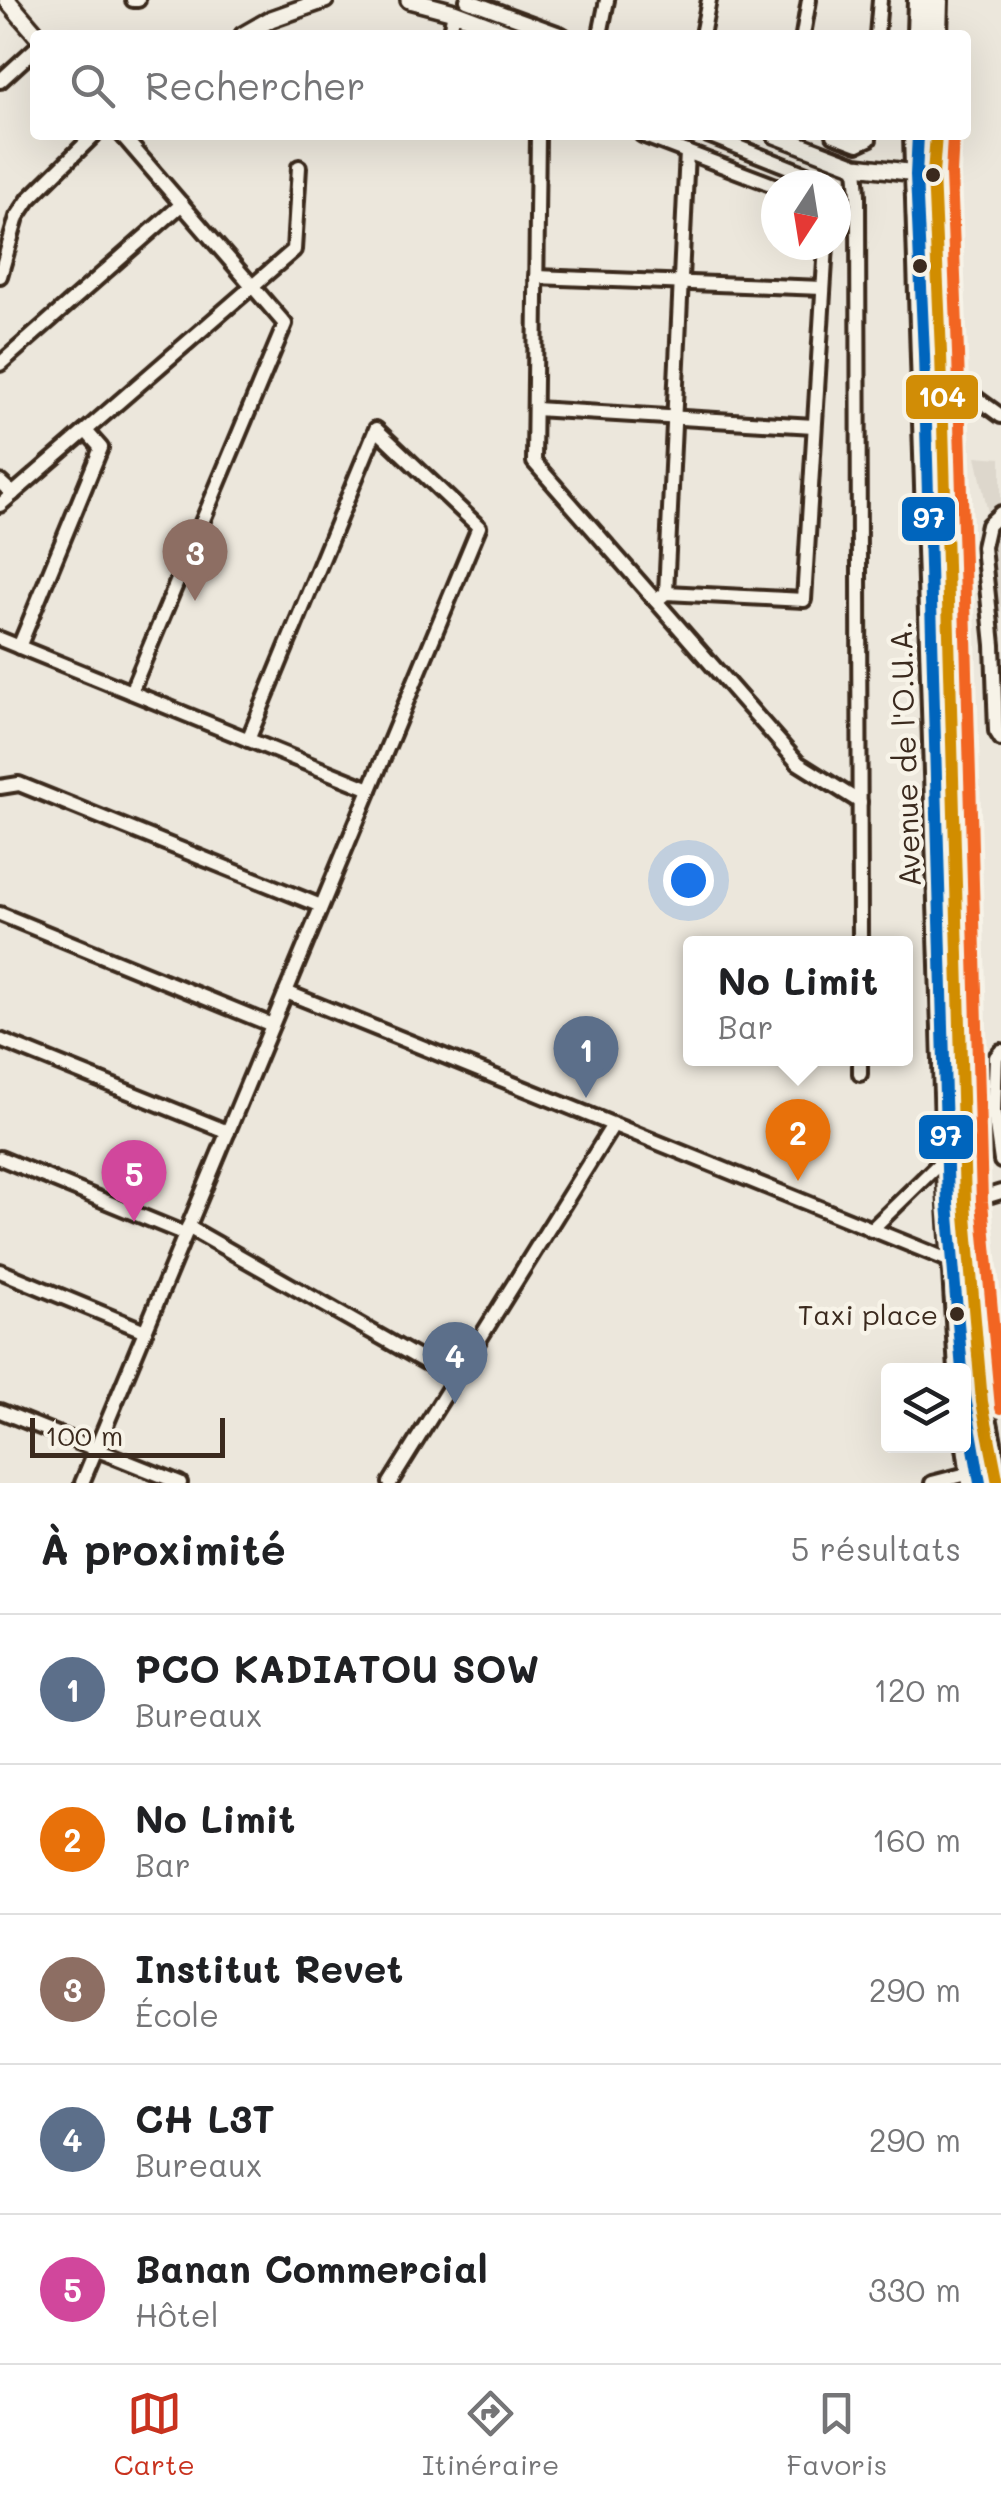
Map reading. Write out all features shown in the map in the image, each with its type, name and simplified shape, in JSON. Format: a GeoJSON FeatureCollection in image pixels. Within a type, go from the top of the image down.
{"type":"FeatureCollection","features":[{"type":"Feature","properties":{"kind":"highway"},"geometry":{"type":"LineString","coordinates":[[918,0],[918,30]]}},
{"type":"Feature","properties":{"kind":"highway"},"geometry":{"type":"LineString","coordinates":[[936,30],[937,0]]}},
{"type":"Feature","properties":{"kind":"highway","name":"Avenue de l'O.U.A."},"geometry":{"type":"LineString","coordinates":[[916,140],[924,174],[941,352],[965,1203],[982,1402],[996,1475]]}},
{"type":"Feature","properties":{"kind":"highway","name":"Avenue de l'O.U.A."},"geometry":{"type":"LineString","coordinates":[[934,140],[924,174],[947,1156],[960,1363]]}},
{"type":"Feature","properties":{"kind":"highway"},"geometry":{"type":"LineString","coordinates":[[969,1453],[972,1478]]}},
{"type":"Feature","properties":{"kind":"street"},"geometry":{"type":"LineString","coordinates":[[7,0],[33,30]]}},
{"type":"Feature","properties":{"kind":"street"},"geometry":{"type":"LineString","coordinates":[[252,30],[325,0]]}},
{"type":"Feature","properties":{"kind":"street"},"geometry":{"type":"LineString","coordinates":[[408,0],[502,30]]}},
{"type":"Feature","properties":{"kind":"street"},"geometry":{"type":"LineString","coordinates":[[467,0],[507,7],[552,30]]}},
{"type":"Feature","properties":{"kind":"street"},"geometry":{"type":"LineString","coordinates":[[601,30],[607,0]]}},
{"type":"Feature","properties":{"kind":"street"},"geometry":{"type":"LineString","coordinates":[[703,30],[708,0]]}},
{"type":"Feature","properties":{"kind":"street"},"geometry":{"type":"LineString","coordinates":[[804,30],[808,0]]}},
{"type":"Feature","properties":{"kind":"street"},"geometry":{"type":"LineString","coordinates":[[877,30],[880,0]]}},
{"type":"Feature","properties":{"kind":"street"},"geometry":{"type":"LineString","coordinates":[[450,30],[454,12]]}},
{"type":"Feature","properties":{"kind":"street"},"geometry":{"type":"LineString","coordinates":[[0,82],[30,54]]}},
{"type":"Feature","properties":{"kind":"street"},"geometry":{"type":"LineString","coordinates":[[0,276],[4,238],[17,216],[89,140]]}},
{"type":"Feature","properties":{"kind":"street"},"geometry":{"type":"LineString","coordinates":[[126,140],[285,324],[131,692]]}},
{"type":"Feature","properties":{"kind":"street"},"geometry":{"type":"LineString","coordinates":[[538,140],[534,462],[661,597],[798,763],[860,802]]}},
{"type":"Feature","properties":{"kind":"street"},"geometry":{"type":"LineString","coordinates":[[655,140],[761,180]]}},
{"type":"Feature","properties":{"kind":"street"},"geometry":{"type":"LineString","coordinates":[[721,140],[797,170]]}},
{"type":"Feature","properties":{"kind":"street"},"geometry":{"type":"LineString","coordinates":[[788,140],[856,166],[924,174]]}},
{"type":"Feature","properties":{"kind":"street"},"geometry":{"type":"LineString","coordinates":[[661,597],[687,152]]}},
{"type":"Feature","properties":{"kind":"street"},"geometry":{"type":"LineString","coordinates":[[856,166],[860,936]]}},
{"type":"Feature","properties":{"kind":"street"},"geometry":{"type":"LineString","coordinates":[[0,505],[294,250],[299,167]]}},
{"type":"Feature","properties":{"kind":"street"},"geometry":{"type":"LineString","coordinates":[[851,191],[858,194]]}},
{"type":"Feature","properties":{"kind":"street"},"geometry":{"type":"LineString","coordinates":[[0,364],[182,204]]}},
{"type":"Feature","properties":{"kind":"street"},"geometry":{"type":"LineString","coordinates":[[661,597],[804,600],[825,260]]}},
{"type":"Feature","properties":{"kind":"street"},"geometry":{"type":"LineString","coordinates":[[536,277],[823,288]]}},
{"type":"Feature","properties":{"kind":"street"},"geometry":{"type":"LineString","coordinates":[[941,352],[961,387],[1000,415]]}},
{"type":"Feature","properties":{"kind":"street"},"geometry":{"type":"LineString","coordinates":[[535,408],[814,426]]}},
{"type":"Feature","properties":{"kind":"street"},"geometry":{"type":"LineString","coordinates":[[82,1483],[479,527],[376,429],[248,740]]}},
{"type":"Feature","properties":{"kind":"street"},"geometry":{"type":"LineString","coordinates":[[19,647],[101,448],[86,431]]}},
{"type":"Feature","properties":{"kind":"street"},"geometry":{"type":"LineString","coordinates":[[0,482],[13,494]]}},
{"type":"Feature","properties":{"kind":"street"},"geometry":{"type":"LineString","coordinates":[[1001,513],[988,525],[983,548],[993,645],[996,731],[1001,739]]}},
{"type":"Feature","properties":{"kind":"street"},"geometry":{"type":"LineString","coordinates":[[0,639],[370,790]]}},
{"type":"Feature","properties":{"kind":"street"},"geometry":{"type":"LineString","coordinates":[[0,787],[19,784],[321,906]]}},
{"type":"Feature","properties":{"kind":"street"},"geometry":{"type":"LineString","coordinates":[[0,914],[272,1024]]}},
{"type":"Feature","properties":{"kind":"street"},"geometry":{"type":"LineString","coordinates":[[286,992],[954,1262]]}},
{"type":"Feature","properties":{"kind":"street"},"geometry":{"type":"LineString","coordinates":[[0,1040],[228,1132]]}},
{"type":"Feature","properties":{"kind":"street"},"geometry":{"type":"LineString","coordinates":[[1001,1051],[996,1057],[994,1112],[1001,1161]]}},
{"type":"Feature","properties":{"kind":"street"},"geometry":{"type":"LineString","coordinates":[[860,1066],[860,1074]]}},
{"type":"Feature","properties":{"kind":"street"},"geometry":{"type":"LineString","coordinates":[[390,1483],[613,1125]]}},
{"type":"Feature","properties":{"kind":"street"},"geometry":{"type":"LineString","coordinates":[[871,1230],[947,1156]]}},
{"type":"Feature","properties":{"kind":"street"},"geometry":{"type":"LineString","coordinates":[[0,1158],[187,1230],[454,1380]]}},
{"type":"Feature","properties":{"kind":"street"},"geometry":{"type":"LineString","coordinates":[[965,1203],[1001,1192]]}},
{"type":"Feature","properties":{"kind":"street"},"geometry":{"type":"LineString","coordinates":[[0,1271],[145,1331]]}},
{"type":"Feature","properties":{"kind":"street"},"geometry":{"type":"LineString","coordinates":[[0,1411],[180,1483]]}},
{"type":"Feature","properties":{"kind":"street"},"geometry":{"type":"LineString","coordinates":[[932,1483],[996,1475]]}},
{"type":"Feature","properties":{"kind":"shaded area"},"geometry":{"type":"Polygon","coordinates":[[[976,456],[1001,458],[1001,626],[986,627],[991,528],[976,456]]]}},
{"type":"Feature","properties":{"kind":"transit line","name":"97"},"geometry":{"type":"LineString","coordinates":[[918,140],[948,1203],[961,1363]]}},
{"type":"Feature","properties":{"kind":"transit line","name":"104"},"geometry":{"type":"LineString","coordinates":[[936,140],[933,174],[965,1203],[982,1402],[998,1483]]}},
{"type":"Feature","properties":{"kind":"transit line"},"geometry":{"type":"LineString","coordinates":[[953,140],[982,1202],[1001,1408]]}},
{"type":"Feature","properties":{"kind":"transit line","name":"97"},"geometry":{"type":"LineString","coordinates":[[971,1431],[980,1483]]}},
{"type":"Feature","properties":{"kind":"place","name":"Institut Revet"},"geometry":{"type":"Point","coordinates":[195,601]}},
{"type":"Feature","properties":{"kind":"place","name":"PCO KADIATOU SOW"},"geometry":{"type":"Point","coordinates":[586,1098]}},
{"type":"Feature","properties":{"kind":"place","name":"No Limit"},"geometry":{"type":"Point","coordinates":[798,1181]}},
{"type":"Feature","properties":{"kind":"place","name":"Banan Commercial"},"geometry":{"type":"Point","coordinates":[134,1222]}},
{"type":"Feature","properties":{"kind":"place","name":"Taxi place"},"geometry":{"type":"Point","coordinates":[957,1314]}},
{"type":"Feature","properties":{"kind":"place","name":"CH L3T"},"geometry":{"type":"Point","coordinates":[455,1404]}}]}
